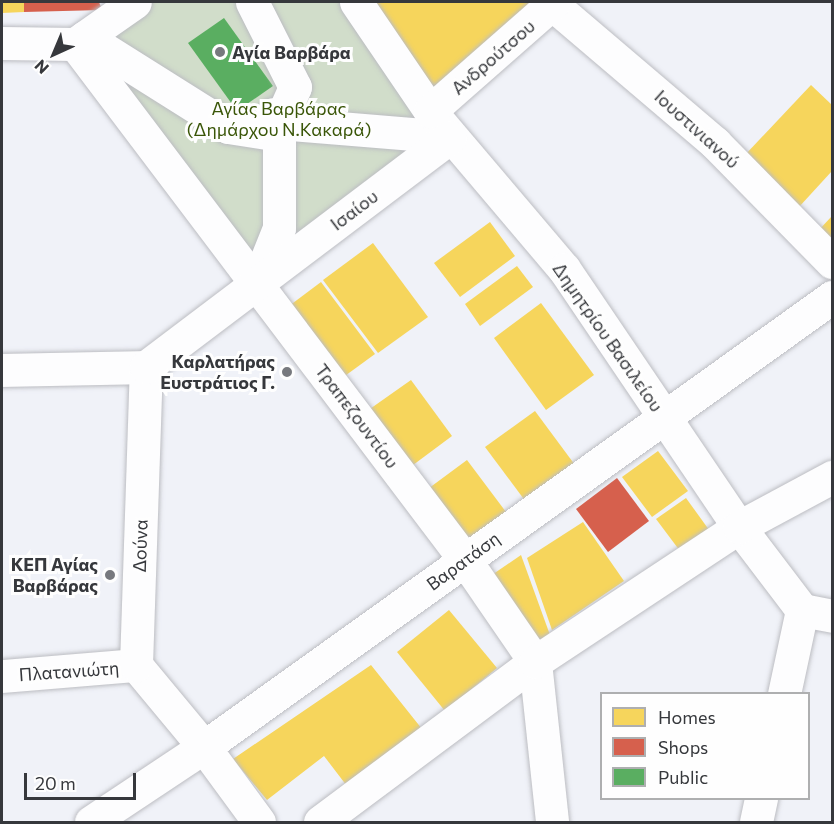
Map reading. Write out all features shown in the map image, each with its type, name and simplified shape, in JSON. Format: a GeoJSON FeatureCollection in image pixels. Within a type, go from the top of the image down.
{"type":"FeatureCollection","features":[{"type":"Feature","properties":{"kind":"street"},"geometry":{"type":"LineString","coordinates":[[80,41],[135,2]]}},
{"type":"Feature","properties":{"kind":"street"},"geometry":{"type":"LineString","coordinates":[[2,370],[146,367],[257,283],[279,228],[275,121],[295,87],[252,2]]}},
{"type":"Feature","properties":{"kind":"street","name":"Δημητρίου Βασιλείου"},"geometry":{"type":"LineString","coordinates":[[356,2],[450,137],[564,269],[739,527],[817,613],[784,692]]}},
{"type":"Feature","properties":{"kind":"street","name":"Ανδρούτσου"},"geometry":{"type":"LineString","coordinates":[[430,111],[554,3]]}},
{"type":"Feature","properties":{"kind":"street","name":"Ιουστινιανού"},"geometry":{"type":"LineString","coordinates":[[554,3],[716,143],[832,262]]}},
{"type":"Feature","properties":{"kind":"street"},"geometry":{"type":"LineString","coordinates":[[2,43],[80,41],[228,127],[275,121],[450,137]]}},
{"type":"Feature","properties":{"kind":"street","name":"Τραπεζουντίου"},"geometry":{"type":"LineString","coordinates":[[80,41],[257,283],[465,560],[535,662],[552,822]]}},
{"type":"Feature","properties":{"kind":"street","name":"Ισαίου"},"geometry":{"type":"LineString","coordinates":[[257,283],[450,137]]}},
{"type":"Feature","properties":{"kind":"street","name":"Βαρατάση"},"geometry":{"type":"LineString","coordinates":[[91,822],[204,747],[832,297]]}},
{"type":"Feature","properties":{"kind":"street","name":"Δούνα"},"geometry":{"type":"LineString","coordinates":[[136,665],[146,367]]}},
{"type":"Feature","properties":{"kind":"street"},"geometry":{"type":"LineString","coordinates":[[320,822],[535,662],[739,527],[832,477]]}},
{"type":"Feature","properties":{"kind":"street"},"geometry":{"type":"LineString","coordinates":[[136,665],[204,747],[259,822]]}},
{"type":"Feature","properties":{"kind":"street","name":"Πλατανιώτη"},"geometry":{"type":"LineString","coordinates":[[2,676],[136,665]]}},
{"type":"Feature","properties":{"kind":"street"},"geometry":{"type":"LineString","coordinates":[[756,822],[761,800]]}},
{"type":"Feature","properties":{"kind":"green space","name":"Αγίας Βαρβάρας (Δημάρχου Ν.Κακαρά)"},"geometry":{"type":"Polygon","coordinates":[[[135,2],[356,2],[450,137],[257,283],[75,44],[135,2]]]}},
{"type":"Feature","properties":{"kind":"building: Homes"},"geometry":{"type":"Polygon","coordinates":[[[2,2],[24,2],[24,12],[2,13],[2,2]]]}},
{"type":"Feature","properties":{"kind":"building: Homes"},"geometry":{"type":"Polygon","coordinates":[[[366,2],[538,2],[434,94],[366,2]]]}},
{"type":"Feature","properties":{"kind":"building: Homes"},"geometry":{"type":"Polygon","coordinates":[[[811,85],[832,105],[832,171],[799,207],[744,156],[811,85]]]}},
{"type":"Feature","properties":{"kind":"building: Homes"},"geometry":{"type":"Polygon","coordinates":[[[832,216],[832,247],[817,232],[832,216]]]}},
{"type":"Feature","properties":{"kind":"building: Homes"},"geometry":{"type":"Polygon","coordinates":[[[490,222],[515,256],[460,297],[434,263],[490,222]]]}},
{"type":"Feature","properties":{"kind":"building: Homes"},"geometry":{"type":"Polygon","coordinates":[[[373,243],[428,317],[378,353],[323,280],[373,243]]]}},
{"type":"Feature","properties":{"kind":"building: Homes"},"geometry":{"type":"Polygon","coordinates":[[[517,266],[533,287],[480,326],[465,304],[517,266]]]}},
{"type":"Feature","properties":{"kind":"building: Homes"},"geometry":{"type":"Polygon","coordinates":[[[321,282],[375,354],[338,381],[285,309],[321,282]]]}},
{"type":"Feature","properties":{"kind":"building: Homes"},"geometry":{"type":"Polygon","coordinates":[[[541,303],[594,375],[546,410],[494,338],[541,303]]]}},
{"type":"Feature","properties":{"kind":"building: Homes"},"geometry":{"type":"Polygon","coordinates":[[[411,380],[452,436],[409,468],[367,411],[411,380]]]}},
{"type":"Feature","properties":{"kind":"building: Homes"},"geometry":{"type":"Polygon","coordinates":[[[535,411],[575,465],[526,502],[485,447],[535,411]]]}},
{"type":"Feature","properties":{"kind":"building: Homes"},"geometry":{"type":"Polygon","coordinates":[[[658,451],[688,491],[652,517],[622,477],[658,451]]]}},
{"type":"Feature","properties":{"kind":"building: Homes"},"geometry":{"type":"Polygon","coordinates":[[[467,460],[506,512],[460,546],[421,494],[467,460]]]}},
{"type":"Feature","properties":{"kind":"building: Homes"},"geometry":{"type":"Polygon","coordinates":[[[686,498],[712,534],[683,555],[656,519],[686,498]]]}},
{"type":"Feature","properties":{"kind":"building: Homes"},"geometry":{"type":"Polygon","coordinates":[[[583,522],[624,581],[552,630],[527,558],[583,522]]]}},
{"type":"Feature","properties":{"kind":"building: Homes"},"geometry":{"type":"Polygon","coordinates":[[[521,555],[550,635],[528,645],[483,581],[521,555]]]}},
{"type":"Feature","properties":{"kind":"building: Homes"},"geometry":{"type":"Polygon","coordinates":[[[449,610],[497,668],[445,711],[397,652],[449,610]]]}},
{"type":"Feature","properties":{"kind":"building: Homes"},"geometry":{"type":"Polygon","coordinates":[[[371,665],[426,734],[350,790],[324,756],[267,800],[233,759],[371,665]]]}},
{"type":"Feature","properties":{"kind":"building: Shops"},"geometry":{"type":"Polygon","coordinates":[[[24,2],[99,2],[102,10],[24,12],[24,2]]]}},
{"type":"Feature","properties":{"kind":"building: Shops"},"geometry":{"type":"Polygon","coordinates":[[[617,478],[649,521],[608,552],[576,509],[617,478]]]}},
{"type":"Feature","properties":{"kind":"building: Public"},"geometry":{"type":"Polygon","coordinates":[[[224,18],[273,86],[237,111],[188,43],[224,18]]]}},
{"type":"Feature","properties":{"kind":"place","name":"Αγία Βαρβάρα"},"geometry":{"type":"Point","coordinates":[220,52]}},
{"type":"Feature","properties":{"kind":"place","name":"Καρλατήρας Ευστράτιος Γ."},"geometry":{"type":"Point","coordinates":[287,372]}},
{"type":"Feature","properties":{"kind":"place","name":"ΚΕΠ Αγίας Βαρβάρας"},"geometry":{"type":"Point","coordinates":[110,575]}}]}
